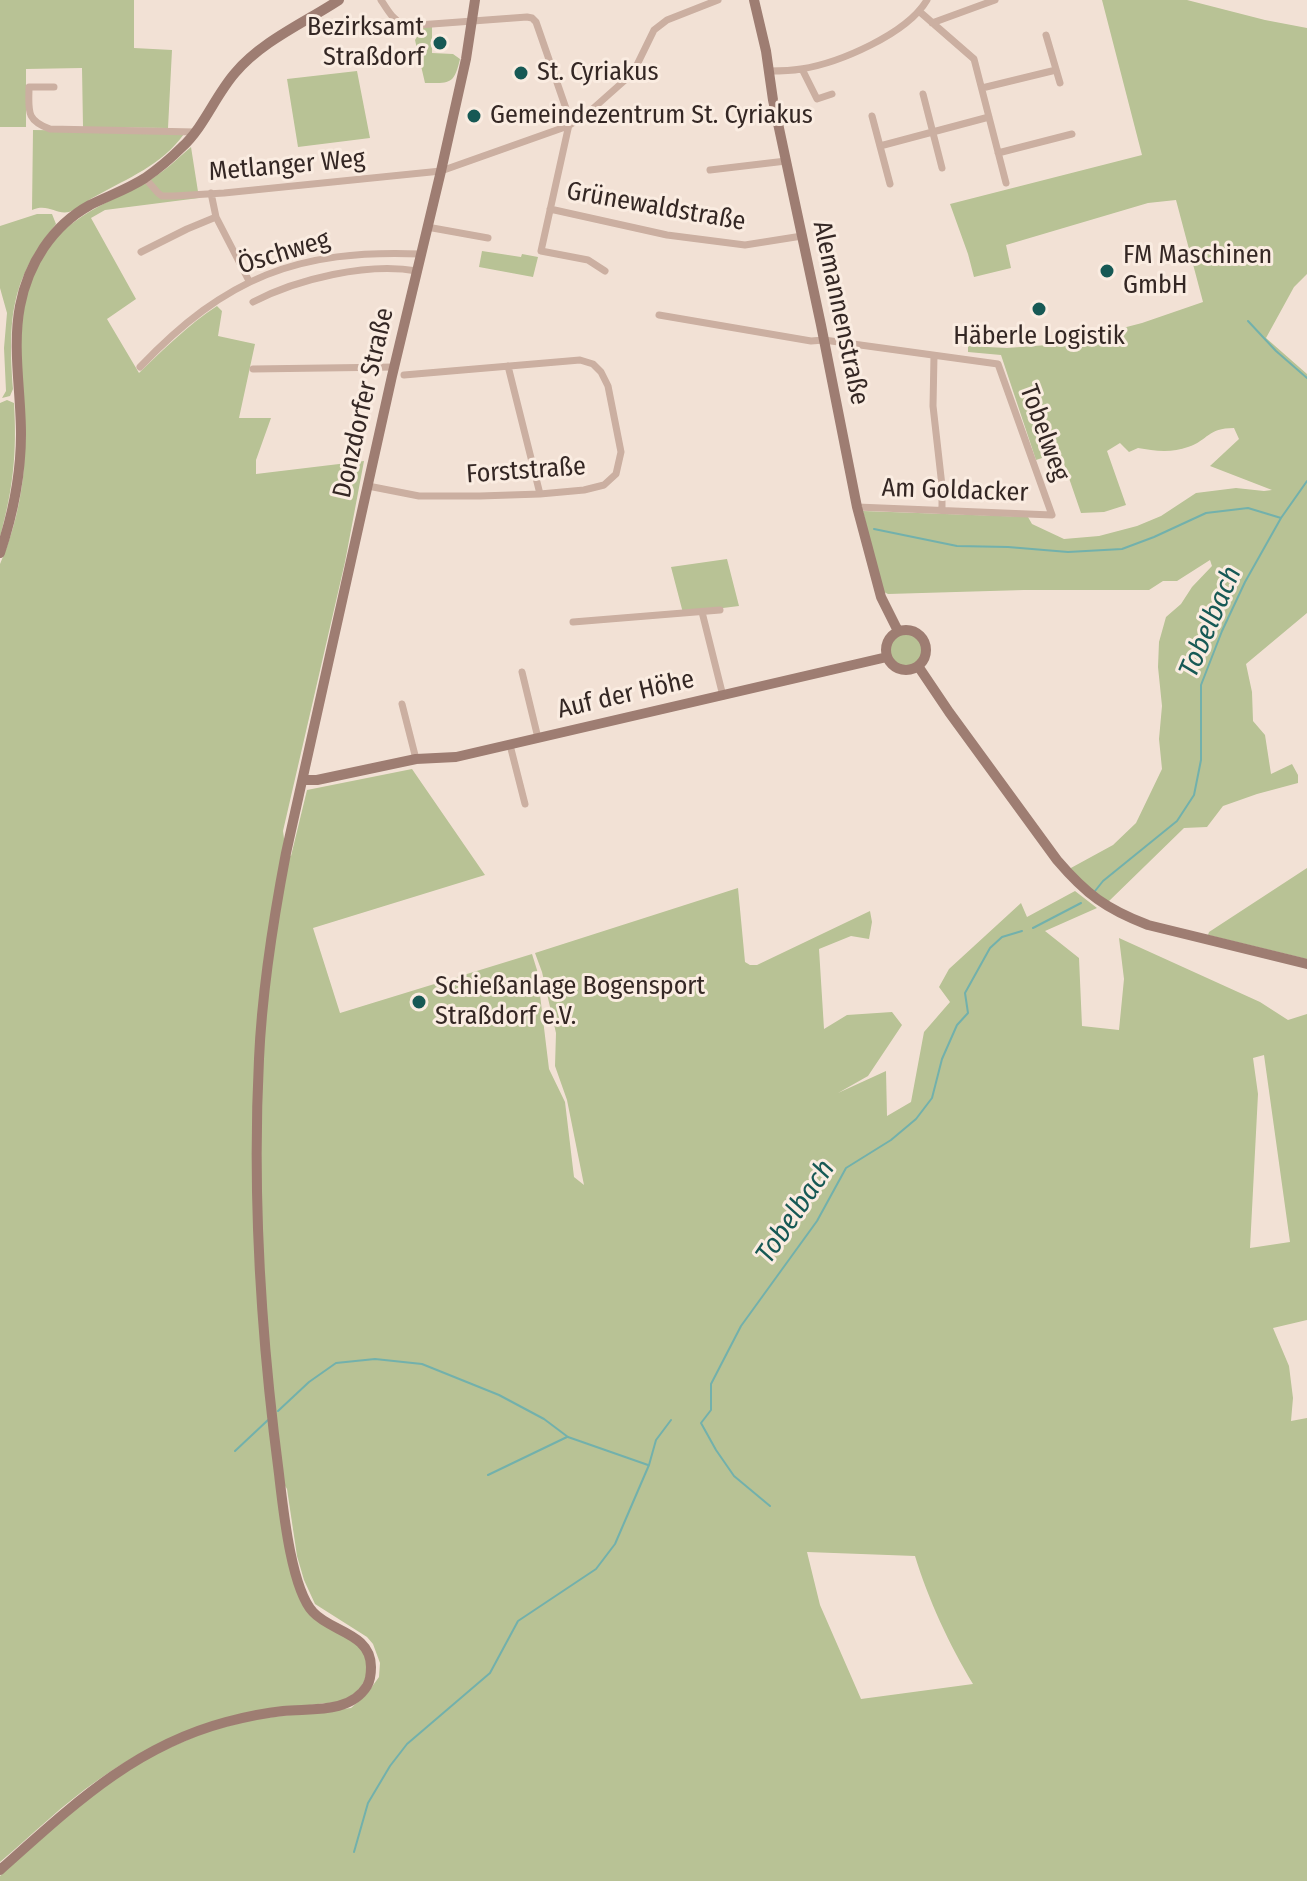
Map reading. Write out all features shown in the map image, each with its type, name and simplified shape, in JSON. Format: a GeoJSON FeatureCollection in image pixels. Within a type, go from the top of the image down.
{"type":"FeatureCollection","features":[{"type":"Feature","properties":{"kind":"main road"},"geometry":{"type":"LineString","coordinates":[[0,553],[19,479],[21,434],[17,341],[20,306],[35,260],[65,223],[88,206],[145,178],[183,147],[218,95],[246,61],[269,43],[339,0]]}},
{"type":"Feature","properties":{"kind":"main road","name":"Donzdorfer Straße"},"geometry":{"type":"LineString","coordinates":[[0,1870],[78,1801],[136,1760],[159,1748],[210,1727],[251,1716],[339,1706],[356,1697],[368,1685],[371,1662],[366,1648],[359,1640],[313,1612],[296,1577],[279,1477],[263,1335],[257,1179],[259,1058],[273,932],[294,816],[463,72],[475,0]]}},
{"type":"Feature","properties":{"kind":"main road","name":"Alemannenstraße"},"geometry":{"type":"LineString","coordinates":[[754,0],[857,507],[881,597],[898,631],[910,630],[924,640],[926,652],[918,666]]}},
{"type":"Feature","properties":{"kind":"main road"},"geometry":{"type":"LineString","coordinates":[[898,631],[887,644],[887,657],[900,669],[918,666],[1057,860],[1089,894],[1148,925],[1307,964]]}},
{"type":"Feature","properties":{"kind":"main road","name":"Auf der Höhe"},"geometry":{"type":"LineString","coordinates":[[303,780],[317,780],[416,759],[456,757],[887,657]]}},
{"type":"Feature","properties":{"kind":"street"},"geometry":{"type":"LineString","coordinates":[[381,0],[389,13],[405,26],[527,17],[536,22],[570,120],[541,251],[588,260],[605,271]]}},
{"type":"Feature","properties":{"kind":"street","name":"Metlanger Weg"},"geometry":{"type":"LineString","coordinates":[[145,178],[162,196],[224,193],[441,171],[568,126],[588,113],[633,73],[654,30],[667,20],[718,0]]}},
{"type":"Feature","properties":{"kind":"street"},"geometry":{"type":"LineString","coordinates":[[769,71],[802,69],[838,59],[868,46],[892,34],[920,12],[927,0]]}},
{"type":"Feature","properties":{"kind":"street"},"geometry":{"type":"LineString","coordinates":[[932,23],[995,0]]}},
{"type":"Feature","properties":{"kind":"street"},"geometry":{"type":"LineString","coordinates":[[920,12],[974,59],[1006,183]]}},
{"type":"Feature","properties":{"kind":"street"},"geometry":{"type":"LineString","coordinates":[[1046,35],[1060,83]]}},
{"type":"Feature","properties":{"kind":"street"},"geometry":{"type":"LineString","coordinates":[[802,69],[817,99],[832,94]]}},
{"type":"Feature","properties":{"kind":"street"},"geometry":{"type":"LineString","coordinates":[[982,88],[1056,70]]}},
{"type":"Feature","properties":{"kind":"street"},"geometry":{"type":"LineString","coordinates":[[54,87],[29,87],[32,119],[50,129],[195,132]]}},
{"type":"Feature","properties":{"kind":"street"},"geometry":{"type":"LineString","coordinates":[[923,94],[942,168]]}},
{"type":"Feature","properties":{"kind":"street"},"geometry":{"type":"LineString","coordinates":[[872,116],[890,184]]}},
{"type":"Feature","properties":{"kind":"street"},"geometry":{"type":"LineString","coordinates":[[880,146],[989,117]]}},
{"type":"Feature","properties":{"kind":"street"},"geometry":{"type":"LineString","coordinates":[[998,153],[1072,134]]}},
{"type":"Feature","properties":{"kind":"street"},"geometry":{"type":"LineString","coordinates":[[710,170],[786,161]]}},
{"type":"Feature","properties":{"kind":"street"},"geometry":{"type":"LineString","coordinates":[[211,193],[216,217],[249,281]]}},
{"type":"Feature","properties":{"kind":"street","name":"Grünewaldstraße"},"geometry":{"type":"LineString","coordinates":[[550,209],[667,235],[745,245],[802,236]]}},
{"type":"Feature","properties":{"kind":"street"},"geometry":{"type":"LineString","coordinates":[[141,252],[216,217]]}},
{"type":"Feature","properties":{"kind":"street"},"geometry":{"type":"LineString","coordinates":[[427,227],[488,238]]}},
{"type":"Feature","properties":{"kind":"street","name":"Öschweg"},"geometry":{"type":"LineString","coordinates":[[140,367],[191,318],[249,281],[327,257],[421,254]]}},
{"type":"Feature","properties":{"kind":"street"},"geometry":{"type":"LineString","coordinates":[[253,302],[292,284],[332,275],[375,269],[417,271]]}},
{"type":"Feature","properties":{"kind":"street"},"geometry":{"type":"LineString","coordinates":[[659,315],[811,341],[824,340],[934,356],[933,406],[942,510]]}},
{"type":"Feature","properties":{"kind":"street","name":"Tobelweg"},"geometry":{"type":"LineString","coordinates":[[934,356],[998,364],[1052,515]]}},
{"type":"Feature","properties":{"kind":"street","name":"Forststraße"},"geometry":{"type":"LineString","coordinates":[[368,486],[419,496],[540,494],[604,485],[616,474],[621,452],[608,386],[593,364],[580,360],[404,375]]}},
{"type":"Feature","properties":{"kind":"street"},"geometry":{"type":"LineString","coordinates":[[508,366],[540,494]]}},
{"type":"Feature","properties":{"kind":"street"},"geometry":{"type":"LineString","coordinates":[[253,369],[395,367]]}},
{"type":"Feature","properties":{"kind":"street","name":"Am Goldacker"},"geometry":{"type":"LineString","coordinates":[[857,507],[1052,515]]}},
{"type":"Feature","properties":{"kind":"street"},"geometry":{"type":"LineString","coordinates":[[573,622],[720,610]]}},
{"type":"Feature","properties":{"kind":"street","name":"Auf der Höhe"},"geometry":{"type":"LineString","coordinates":[[702,612],[723,696]]}},
{"type":"Feature","properties":{"kind":"street","name":"Auf der Höhe"},"geometry":{"type":"LineString","coordinates":[[522,672],[538,738]]}},
{"type":"Feature","properties":{"kind":"street"},"geometry":{"type":"LineString","coordinates":[[402,704],[416,759]]}},
{"type":"Feature","properties":{"kind":"street"},"geometry":{"type":"LineString","coordinates":[[510,745],[525,804]]}},
{"type":"Feature","properties":{"kind":"green space"},"geometry":{"type":"Polygon","coordinates":[[[0,0],[134,0],[134,48],[172,50],[168,128],[83,127],[82,68],[26,69],[26,127],[0,127],[0,0]]]}},
{"type":"Feature","properties":{"kind":"green space"},"geometry":{"type":"Polygon","coordinates":[[[1102,0],[1187,0],[1307,28],[1307,274],[1294,287],[1266,338],[1307,374],[1307,613],[1246,664],[1252,692],[1253,721],[1265,735],[1271,774],[1292,764],[1298,775],[1298,783],[1223,806],[1207,827],[1184,828],[1107,903],[1069,869],[1113,845],[1136,823],[1162,769],[1159,642],[1166,617],[1181,604],[1212,566],[1210,560],[1177,581],[1163,581],[1149,590],[888,594],[882,591],[863,511],[1028,517],[1032,524],[1064,539],[1099,536],[1137,526],[1161,516],[1196,493],[1236,488],[1272,490],[1210,466],[1239,439],[1234,428],[1225,429],[1176,450],[1138,448],[1129,452],[1120,443],[1107,451],[1126,505],[1104,512],[1081,513],[1060,452],[1036,460],[1001,355],[968,352],[968,346],[1007,348],[1061,344],[1142,323],[1203,302],[1176,200],[1148,203],[1006,245],[1011,268],[974,277],[950,204],[1142,155],[1102,0]]]}},
{"type":"Feature","properties":{"kind":"green space"},"geometry":{"type":"Polygon","coordinates":[[[424,26],[432,26],[432,53],[453,54],[460,59],[456,74],[450,81],[425,83],[415,40],[424,26]]]}},
{"type":"Feature","properties":{"kind":"green space"},"geometry":{"type":"Polygon","coordinates":[[[357,71],[370,138],[298,147],[287,79],[357,71]]]}},
{"type":"Feature","properties":{"kind":"green space"},"geometry":{"type":"Polygon","coordinates":[[[33,130],[184,134],[144,170],[72,211],[64,212],[43,208],[32,210],[33,130]]]}},
{"type":"Feature","properties":{"kind":"green space"},"geometry":{"type":"Polygon","coordinates":[[[191,147],[199,198],[105,210],[91,218],[136,299],[107,319],[139,373],[186,329],[217,306],[222,311],[218,336],[255,344],[239,418],[271,418],[256,460],[256,474],[364,461],[345,562],[283,831],[286,853],[291,856],[307,790],[412,769],[485,875],[313,928],[340,1013],[532,954],[537,970],[549,1069],[565,1102],[574,1177],[584,1185],[567,1100],[555,1066],[556,1033],[535,953],[738,888],[745,962],[750,965],[757,965],[870,911],[869,939],[851,936],[819,949],[824,1029],[847,1015],[892,1012],[902,1025],[868,1076],[838,1093],[886,1071],[887,1116],[911,1102],[924,1032],[950,1002],[939,987],[949,969],[1021,903],[1027,917],[1075,891],[1097,908],[1045,931],[1079,958],[1082,1026],[1119,1030],[1124,979],[1119,938],[1260,1002],[1288,1020],[1307,1014],[1307,1320],[1273,1328],[1289,1366],[1293,1398],[1291,1421],[1307,1418],[1307,1881],[0,1881],[0,1876],[70,1811],[107,1781],[141,1760],[208,1731],[256,1719],[351,1708],[366,1695],[379,1677],[380,1663],[367,1637],[315,1604],[297,1556],[287,1489],[277,1473],[289,1558],[298,1593],[317,1620],[350,1639],[363,1651],[367,1668],[361,1686],[339,1702],[273,1710],[213,1723],[155,1746],[85,1789],[0,1862],[0,564],[20,500],[24,466],[20,331],[29,282],[39,260],[55,239],[87,213],[154,177],[191,147]],[[1264,1055],[1253,1058],[1258,1094],[1250,1248],[1290,1242],[1264,1055]],[[807,1552],[820,1605],[861,1699],[973,1684],[940,1622],[915,1556],[807,1552]]]}},
{"type":"Feature","properties":{"kind":"green space"},"geometry":{"type":"Polygon","coordinates":[[[37,214],[52,214],[56,224],[29,264],[15,302],[11,342],[13,389],[10,396],[2,398],[6,391],[4,348],[7,313],[0,288],[0,226],[37,214]]]}},
{"type":"Feature","properties":{"kind":"green space"},"geometry":{"type":"Polygon","coordinates":[[[482,251],[538,257],[533,277],[479,267],[482,251]]]}},
{"type":"Feature","properties":{"kind":"green space"},"geometry":{"type":"Polygon","coordinates":[[[7,400],[14,403],[15,439],[11,487],[0,537],[0,403],[7,400]]]}},
{"type":"Feature","properties":{"kind":"green space"},"geometry":{"type":"Polygon","coordinates":[[[727,559],[739,606],[683,613],[671,567],[727,559]]]}},
{"type":"Feature","properties":{"kind":"green space"},"geometry":{"type":"Polygon","coordinates":[[[906,634],[918,638],[922,650],[918,662],[906,666],[894,662],[890,650],[894,638],[906,634]]]}},
{"type":"Feature","properties":{"kind":"green space"},"geometry":{"type":"Polygon","coordinates":[[[1307,868],[1307,959],[1208,935],[1209,932],[1307,868]]]}},
{"type":"Feature","properties":{"kind":"waterway"},"geometry":{"type":"LineString","coordinates":[[1248,321],[1307,378]]}},
{"type":"Feature","properties":{"kind":"waterway","name":"Tobelbach"},"geometry":{"type":"LineString","coordinates":[[1095,891],[1103,881],[1177,821],[1194,795],[1201,760],[1201,685],[1245,582],[1281,518],[1307,481]]}},
{"type":"Feature","properties":{"kind":"waterway"},"geometry":{"type":"LineString","coordinates":[[874,529],[957,546],[1068,552],[1122,549],[1206,513],[1248,508],[1281,518]]}},
{"type":"Feature","properties":{"kind":"waterway","name":"Tobelbach"},"geometry":{"type":"LineString","coordinates":[[1033,928],[1081,903]]}},
{"type":"Feature","properties":{"kind":"waterway","name":"Tobelbach"},"geometry":{"type":"LineString","coordinates":[[770,1506],[734,1476],[701,1423],[711,1410],[711,1384],[741,1326],[817,1221],[846,1168],[891,1140],[916,1119],[932,1098],[942,1059],[957,1025],[968,1013],[965,993],[990,948],[1002,937],[1022,931]]}},
{"type":"Feature","properties":{"kind":"waterway"},"geometry":{"type":"LineString","coordinates":[[278,1411],[309,1382],[336,1363],[375,1359],[422,1364],[499,1395],[544,1419],[568,1437],[648,1465]]}},
{"type":"Feature","properties":{"kind":"waterway"},"geometry":{"type":"LineString","coordinates":[[235,1451],[268,1420]]}},
{"type":"Feature","properties":{"kind":"waterway","name":"Tobelbach"},"geometry":{"type":"LineString","coordinates":[[354,1852],[368,1803],[407,1744],[490,1673],[518,1621],[596,1569],[615,1544],[649,1465],[656,1440],[671,1420]]}},
{"type":"Feature","properties":{"kind":"waterway"},"geometry":{"type":"LineString","coordinates":[[488,1475],[567,1437]]}},
{"type":"Feature","properties":{"kind":"place","name":"Bezirksamt Straßdorf"},"geometry":{"type":"Point","coordinates":[440,43]}},
{"type":"Feature","properties":{"kind":"place","name":"St. Cyriakus"},"geometry":{"type":"Point","coordinates":[521,73]}},
{"type":"Feature","properties":{"kind":"place","name":"Gemeindezentrum St. Cyriakus"},"geometry":{"type":"Point","coordinates":[474,116]}},
{"type":"Feature","properties":{"kind":"place","name":"FM Maschinen GmbH"},"geometry":{"type":"Point","coordinates":[1107,271]}},
{"type":"Feature","properties":{"kind":"place","name":"Häberle Logistik"},"geometry":{"type":"Point","coordinates":[1039,309]}},
{"type":"Feature","properties":{"kind":"place","name":"Schießanlage Bogensport Straßdorf e.V."},"geometry":{"type":"Point","coordinates":[419,1002]}}]}
